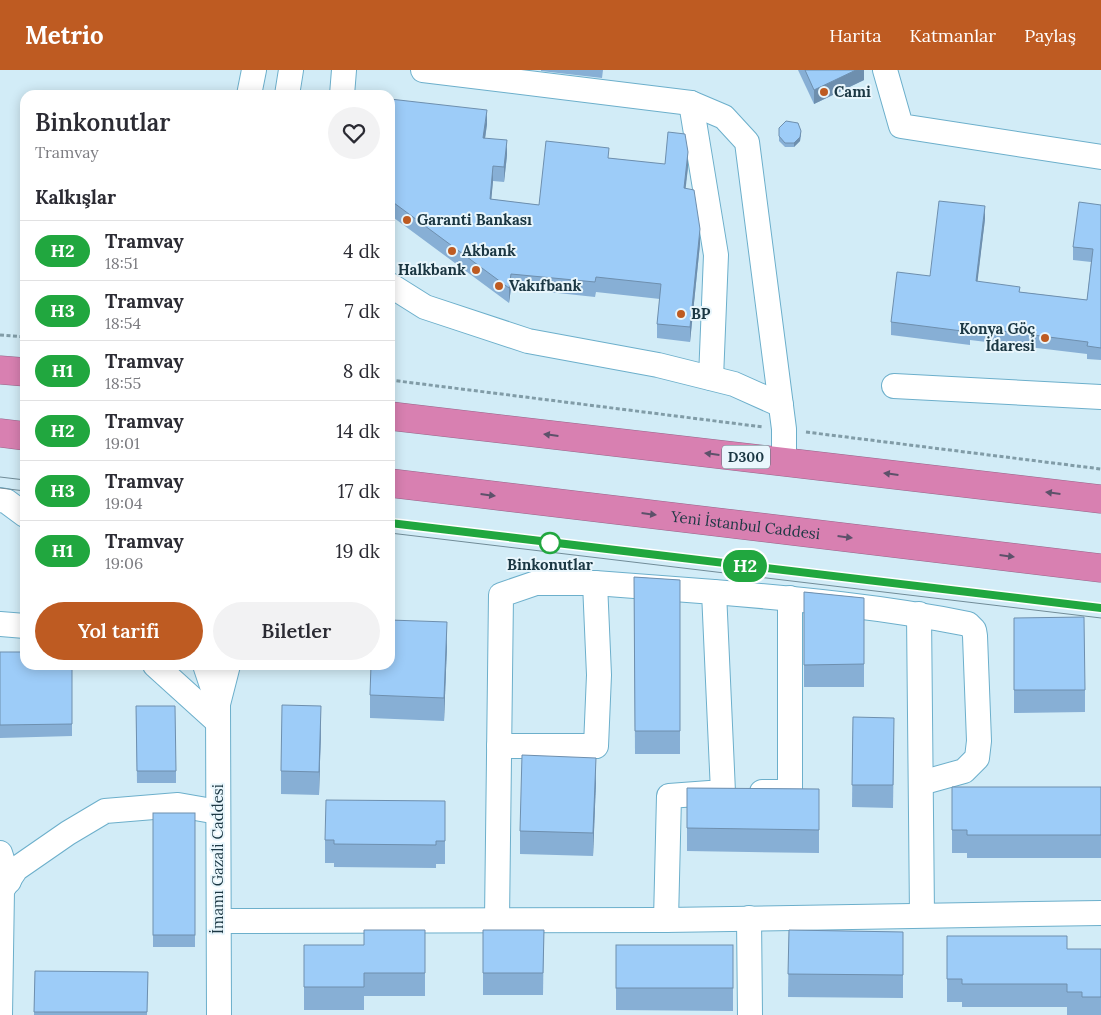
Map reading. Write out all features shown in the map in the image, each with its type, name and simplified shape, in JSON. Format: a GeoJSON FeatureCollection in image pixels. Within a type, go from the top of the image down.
{"type":"FeatureCollection","features":[{"type":"Feature","properties":{"kind":"highway","name":"D300"},"geometry":{"type":"LineString","coordinates":[[395,415],[1101,499]]}},
{"type":"Feature","properties":{"kind":"highway","name":"Yeni İstanbul Caddesi"},"geometry":{"type":"LineString","coordinates":[[395,484],[1101,568]]}},
{"type":"Feature","properties":{"kind":"street"},"geometry":{"type":"LineString","coordinates":[[250,90],[254,70]]}},
{"type":"Feature","properties":{"kind":"street"},"geometry":{"type":"LineString","coordinates":[[288,90],[291,70]]}},
{"type":"Feature","properties":{"kind":"street"},"geometry":{"type":"LineString","coordinates":[[342,90],[344,70]]}},
{"type":"Feature","properties":{"kind":"street"},"geometry":{"type":"LineString","coordinates":[[423,70],[691,103],[724,117],[747,142],[784,429],[784,462]]}},
{"type":"Feature","properties":{"kind":"street"},"geometry":{"type":"LineString","coordinates":[[884,70],[901,126],[1101,157]]}},
{"type":"Feature","properties":{"kind":"street"},"geometry":{"type":"LineString","coordinates":[[691,103],[716,256],[711,378]]}},
{"type":"Feature","properties":{"kind":"street"},"geometry":{"type":"LineString","coordinates":[[395,288],[425,307],[528,341],[658,365],[711,378],[734,384],[781,405]]}},
{"type":"Feature","properties":{"kind":"street"},"geometry":{"type":"LineString","coordinates":[[894,386],[1101,397]]}},
{"type":"Feature","properties":{"kind":"street"},"geometry":{"type":"LineString","coordinates":[[395,497],[439,490]]}},
{"type":"Feature","properties":{"kind":"street"},"geometry":{"type":"LineString","coordinates":[[0,500],[6,501],[20,512]]}},
{"type":"Feature","properties":{"kind":"street"},"geometry":{"type":"LineString","coordinates":[[497,920],[501,595],[536,583],[595,583],[790,598],[919,614],[968,624],[974,630],[979,741],[977,758],[964,771],[921,782]]}},
{"type":"Feature","properties":{"kind":"street"},"geometry":{"type":"LineString","coordinates":[[499,746],[596,746],[599,675],[595,583]]}},
{"type":"Feature","properties":{"kind":"street"},"geometry":{"type":"LineString","coordinates":[[714,592],[723,792]]}},
{"type":"Feature","properties":{"kind":"street"},"geometry":{"type":"LineString","coordinates":[[666,920],[669,796],[723,792],[790,792],[790,598]]}},
{"type":"Feature","properties":{"kind":"street"},"geometry":{"type":"LineString","coordinates":[[919,614],[922,915]]}},
{"type":"Feature","properties":{"kind":"street"},"geometry":{"type":"LineString","coordinates":[[0,624],[20,626]]}},
{"type":"Feature","properties":{"kind":"street"},"geometry":{"type":"LineString","coordinates":[[162,670],[218,713]]}},
{"type":"Feature","properties":{"kind":"street"},"geometry":{"type":"LineString","coordinates":[[206,670],[218,713]]}},
{"type":"Feature","properties":{"kind":"street"},"geometry":{"type":"LineString","coordinates":[[218,713],[227,670]]}},
{"type":"Feature","properties":{"kind":"street","name":"İmamı Gazali Caddesi"},"geometry":{"type":"LineString","coordinates":[[218,713],[219,1015]]}},
{"type":"Feature","properties":{"kind":"street"},"geometry":{"type":"LineString","coordinates":[[0,1015],[2,890],[16,869],[105,811],[178,805],[218,812]]}},
{"type":"Feature","properties":{"kind":"street"},"geometry":{"type":"LineString","coordinates":[[0,853],[9,881]]}},
{"type":"Feature","properties":{"kind":"street"},"geometry":{"type":"LineString","coordinates":[[218,921],[666,920],[1101,913]]}},
{"type":"Feature","properties":{"kind":"street"},"geometry":{"type":"LineString","coordinates":[[749,918],[750,1015]]}},
{"type":"Feature","properties":{"kind":"path"},"geometry":{"type":"LineString","coordinates":[[0,335],[20,337]]}},
{"type":"Feature","properties":{"kind":"path"},"geometry":{"type":"LineString","coordinates":[[395,381],[1101,469]]}},
{"type":"Feature","properties":{"kind":"building"},"geometry":{"type":"Polygon","coordinates":[[[805,70],[856,70],[814,90],[805,70]]]}},
{"type":"Feature","properties":{"kind":"building"},"geometry":{"type":"Polygon","coordinates":[[[395,100],[487,110],[483,138],[507,140],[504,167],[493,166],[490,199],[539,205],[546,141],[609,148],[608,158],[665,164],[668,132],[685,134],[688,152],[684,188],[694,190],[700,229],[690,327],[657,324],[661,284],[596,277],[595,282],[511,274],[509,288],[395,204],[395,100]]]}},
{"type":"Feature","properties":{"kind":"building"},"geometry":{"type":"Polygon","coordinates":[[[786,121],[798,123],[801,131],[800,137],[794,143],[785,143],[779,136],[779,128],[786,121]]]}},
{"type":"Feature","properties":{"kind":"building"},"geometry":{"type":"Polygon","coordinates":[[[939,201],[985,206],[976,281],[1020,287],[1019,292],[1087,300],[1093,249],[1073,247],[1079,202],[1101,205],[1101,348],[1087,346],[1088,342],[970,327],[970,332],[891,322],[897,272],[930,276],[939,201]]]}},
{"type":"Feature","properties":{"kind":"building"},"geometry":{"type":"Polygon","coordinates":[[[634,577],[680,580],[680,731],[635,731],[634,577]]]}},
{"type":"Feature","properties":{"kind":"building"},"geometry":{"type":"Polygon","coordinates":[[[804,592],[864,598],[864,664],[804,665],[804,592]]]}},
{"type":"Feature","properties":{"kind":"building"},"geometry":{"type":"Polygon","coordinates":[[[1084,617],[1085,690],[1014,690],[1014,618],[1084,617]]]}},
{"type":"Feature","properties":{"kind":"building"},"geometry":{"type":"Polygon","coordinates":[[[395,620],[447,622],[444,698],[370,695],[371,670],[395,670],[395,620]]]}},
{"type":"Feature","properties":{"kind":"building"},"geometry":{"type":"Polygon","coordinates":[[[0,652],[20,652],[20,670],[72,670],[72,724],[0,725],[0,652]]]}},
{"type":"Feature","properties":{"kind":"building"},"geometry":{"type":"Polygon","coordinates":[[[282,705],[321,706],[319,772],[281,771],[282,705]]]}},
{"type":"Feature","properties":{"kind":"building"},"geometry":{"type":"Polygon","coordinates":[[[136,706],[175,706],[176,771],[137,771],[136,706]]]}},
{"type":"Feature","properties":{"kind":"building"},"geometry":{"type":"Polygon","coordinates":[[[853,717],[894,718],[893,785],[852,785],[853,717]]]}},
{"type":"Feature","properties":{"kind":"building"},"geometry":{"type":"Polygon","coordinates":[[[522,755],[596,758],[593,833],[520,831],[522,755]]]}},
{"type":"Feature","properties":{"kind":"building"},"geometry":{"type":"Polygon","coordinates":[[[952,787],[1101,787],[1101,835],[967,835],[967,830],[952,830],[952,787]]]}},
{"type":"Feature","properties":{"kind":"building"},"geometry":{"type":"Polygon","coordinates":[[[687,788],[819,789],[819,830],[687,828],[687,788]]]}},
{"type":"Feature","properties":{"kind":"building"},"geometry":{"type":"Polygon","coordinates":[[[326,800],[445,801],[445,841],[436,841],[436,845],[334,844],[334,840],[325,840],[326,800]]]}},
{"type":"Feature","properties":{"kind":"building"},"geometry":{"type":"Polygon","coordinates":[[[153,813],[195,813],[195,935],[153,935],[153,813]]]}},
{"type":"Feature","properties":{"kind":"building"},"geometry":{"type":"Polygon","coordinates":[[[364,930],[425,930],[425,973],[364,973],[364,987],[304,987],[304,945],[364,945],[364,930]]]}},
{"type":"Feature","properties":{"kind":"building"},"geometry":{"type":"Polygon","coordinates":[[[483,930],[544,930],[543,973],[483,973],[483,930]]]}},
{"type":"Feature","properties":{"kind":"building"},"geometry":{"type":"Polygon","coordinates":[[[789,930],[903,932],[903,975],[788,974],[789,930]]]}},
{"type":"Feature","properties":{"kind":"building"},"geometry":{"type":"Polygon","coordinates":[[[947,936],[1067,936],[1067,949],[1101,949],[1101,997],[1082,997],[1082,992],[1067,992],[1067,984],[962,984],[962,979],[947,979],[947,936]]]}},
{"type":"Feature","properties":{"kind":"building"},"geometry":{"type":"Polygon","coordinates":[[[616,945],[733,945],[733,988],[616,988],[616,945]]]}},
{"type":"Feature","properties":{"kind":"building"},"geometry":{"type":"Polygon","coordinates":[[[35,971],[148,972],[147,1012],[34,1012],[35,971]]]}},
{"type":"Feature","properties":{"kind":"tram line"},"geometry":{"type":"LineString","coordinates":[[0,477],[20,479]]}},
{"type":"Feature","properties":{"kind":"tram line"},"geometry":{"type":"LineString","coordinates":[[0,488],[20,490]]}},
{"type":"Feature","properties":{"kind":"tram line"},"geometry":{"type":"LineString","coordinates":[[395,524],[1101,608]]}},
{"type":"Feature","properties":{"kind":"tram line","name":"H2"},"geometry":{"type":"LineString","coordinates":[[395,524],[1101,608]]}},
{"type":"Feature","properties":{"kind":"tram line"},"geometry":{"type":"LineString","coordinates":[[395,534],[1101,618]]}},
{"type":"Feature","properties":{"kind":"place","name":"Cami"},"geometry":{"type":"Point","coordinates":[824,92]}},
{"type":"Feature","properties":{"kind":"place","name":"Garanti Bankası"},"geometry":{"type":"Point","coordinates":[407,220]}},
{"type":"Feature","properties":{"kind":"place","name":"Akbank"},"geometry":{"type":"Point","coordinates":[452,251]}},
{"type":"Feature","properties":{"kind":"place","name":"Halkbank"},"geometry":{"type":"Point","coordinates":[476,270]}},
{"type":"Feature","properties":{"kind":"place","name":"Vakıfbank"},"geometry":{"type":"Point","coordinates":[499,286]}},
{"type":"Feature","properties":{"kind":"place","name":"BP"},"geometry":{"type":"Point","coordinates":[681,314]}},
{"type":"Feature","properties":{"kind":"place","name":"Konya Göç İdaresi"},"geometry":{"type":"Point","coordinates":[1045,338]}},
{"type":"Feature","properties":{"kind":"place","name":"Binkonutlar"},"geometry":{"type":"Point","coordinates":[550,543]}}]}
